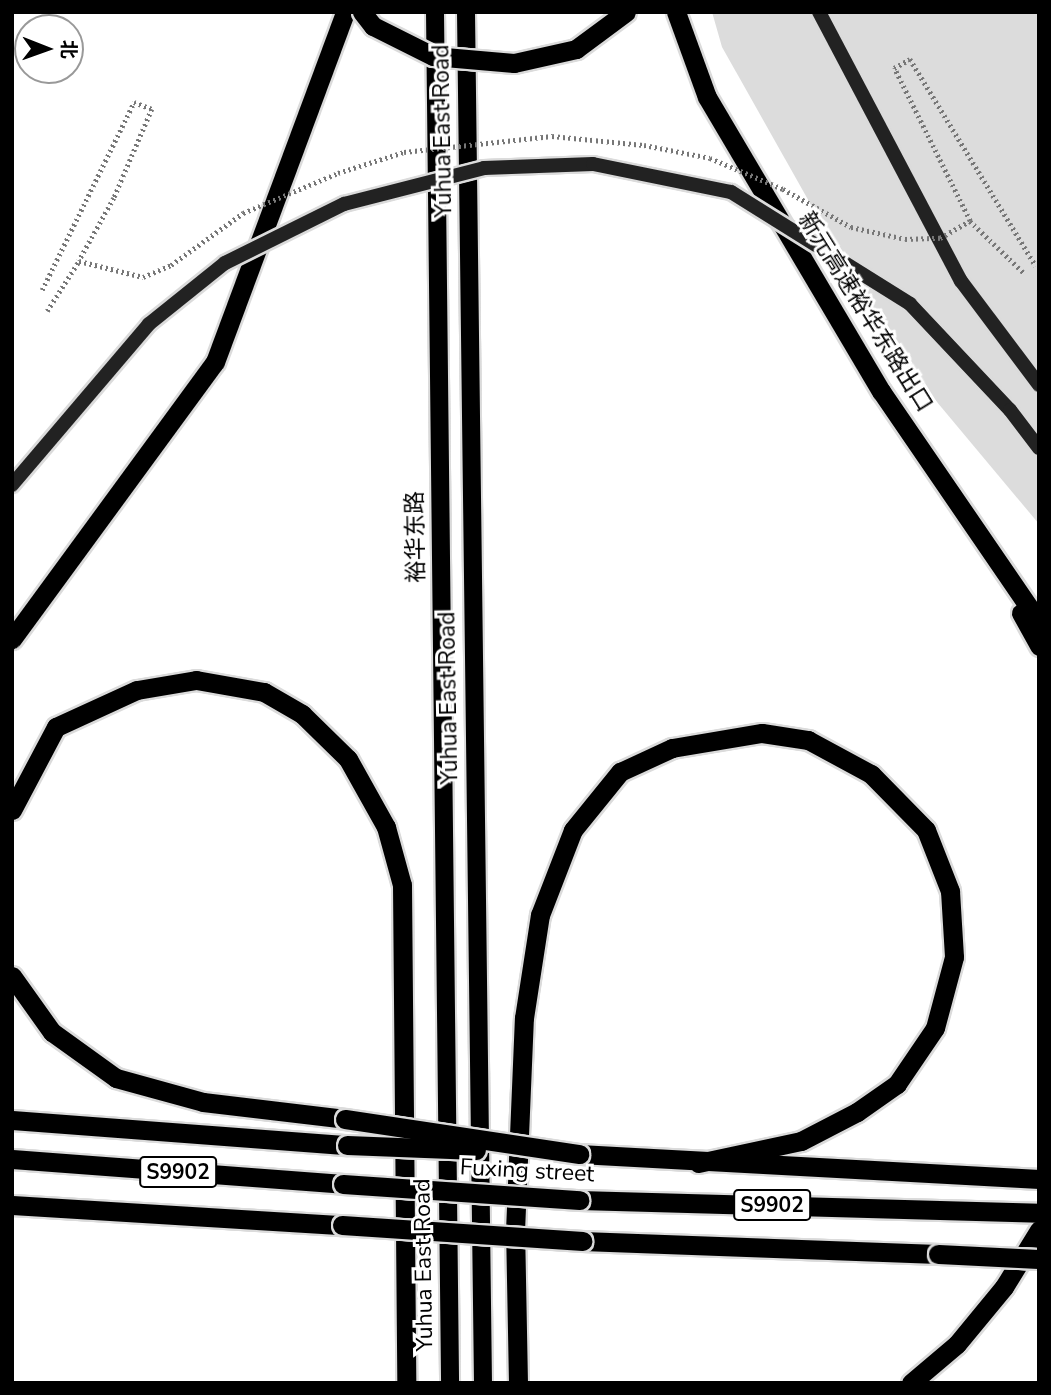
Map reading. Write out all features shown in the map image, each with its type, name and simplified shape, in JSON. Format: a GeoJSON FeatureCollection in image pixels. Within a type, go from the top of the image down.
{"type":"FeatureCollection","features":[{"type":"Feature","properties":{"kind":"highway"},"geometry":{"type":"LineString","coordinates":[[12,639],[215,362],[345,12]]}},
{"type":"Feature","properties":{"kind":"highway"},"geometry":{"type":"LineString","coordinates":[[362,12],[373,26],[433,56],[514,63],[576,49],[626,12]]}},
{"type":"Feature","properties":{"kind":"highway","name":"新元高速裕华东路出口"},"geometry":{"type":"LineString","coordinates":[[676,12],[714,109],[881,391],[972,520],[1039,622]]}},
{"type":"Feature","properties":{"kind":"highway"},"geometry":{"type":"LineString","coordinates":[[972,520],[1039,646]]}},
{"type":"Feature","properties":{"kind":"highway"},"geometry":{"type":"LineString","coordinates":[[12,622],[43,596]]}},
{"type":"Feature","properties":{"kind":"highway"},"geometry":{"type":"LineString","coordinates":[[12,810],[57,727],[137,690],[196,680],[264,692],[302,714],[348,759],[386,827],[402,885],[406,1383]]}},
{"type":"Feature","properties":{"kind":"highway"},"geometry":{"type":"LineString","coordinates":[[518,1383],[515,1231],[524,1018],[540,915],[573,830],[620,772],[672,748],[762,733],[808,740],[871,774],[926,830],[950,891],[954,957],[935,1028],[897,1084],[857,1112],[801,1141],[698,1163]]}},
{"type":"Feature","properties":{"kind":"highway"},"geometry":{"type":"LineString","coordinates":[[12,976],[52,1032],[116,1078],[203,1102],[345,1119],[579,1154]]}},
{"type":"Feature","properties":{"kind":"highway"},"geometry":{"type":"LineString","coordinates":[[12,1120],[347,1145],[579,1154],[698,1163],[1039,1179]]}},
{"type":"Feature","properties":{"kind":"highway","name":"Fuxing street"},"geometry":{"type":"LineString","coordinates":[[12,1159],[579,1200],[1039,1213]]}},
{"type":"Feature","properties":{"kind":"highway","name":"S9902"},"geometry":{"type":"LineString","coordinates":[[12,1205],[582,1241],[1039,1259]]}},
{"type":"Feature","properties":{"kind":"highway"},"geometry":{"type":"LineString","coordinates":[[911,1383],[957,1344],[1004,1287],[1039,1230]]}},
{"type":"Feature","properties":{"kind":"main road","name":"裕华东路"},"geometry":{"type":"LineString","coordinates":[[435,12],[450,1383]]}},
{"type":"Feature","properties":{"kind":"main road","name":"Yuhua East Road"},"geometry":{"type":"LineString","coordinates":[[466,12],[483,1383]]}},
{"type":"Feature","properties":{"kind":"main road"},"geometry":{"type":"LineString","coordinates":[[819,12],[961,281],[1039,385]]}},
{"type":"Feature","properties":{"kind":"main road"},"geometry":{"type":"LineString","coordinates":[[12,485],[149,324],[225,263],[344,204],[484,168],[593,164],[731,192],[910,304],[1010,410],[1039,447]]}},
{"type":"Feature","properties":{"kind":"path"},"geometry":{"type":"LineString","coordinates":[[970,220],[1023,272]]}},
{"type":"Feature","properties":{"kind":"path"},"geometry":{"type":"LineString","coordinates":[[47,311],[79,261]]}},
{"type":"Feature","properties":{"kind":"shaded area"},"geometry":{"type":"Polygon","coordinates":[[[712,12],[1039,12],[1039,524],[891,347],[722,47],[712,12]]]}}]}
